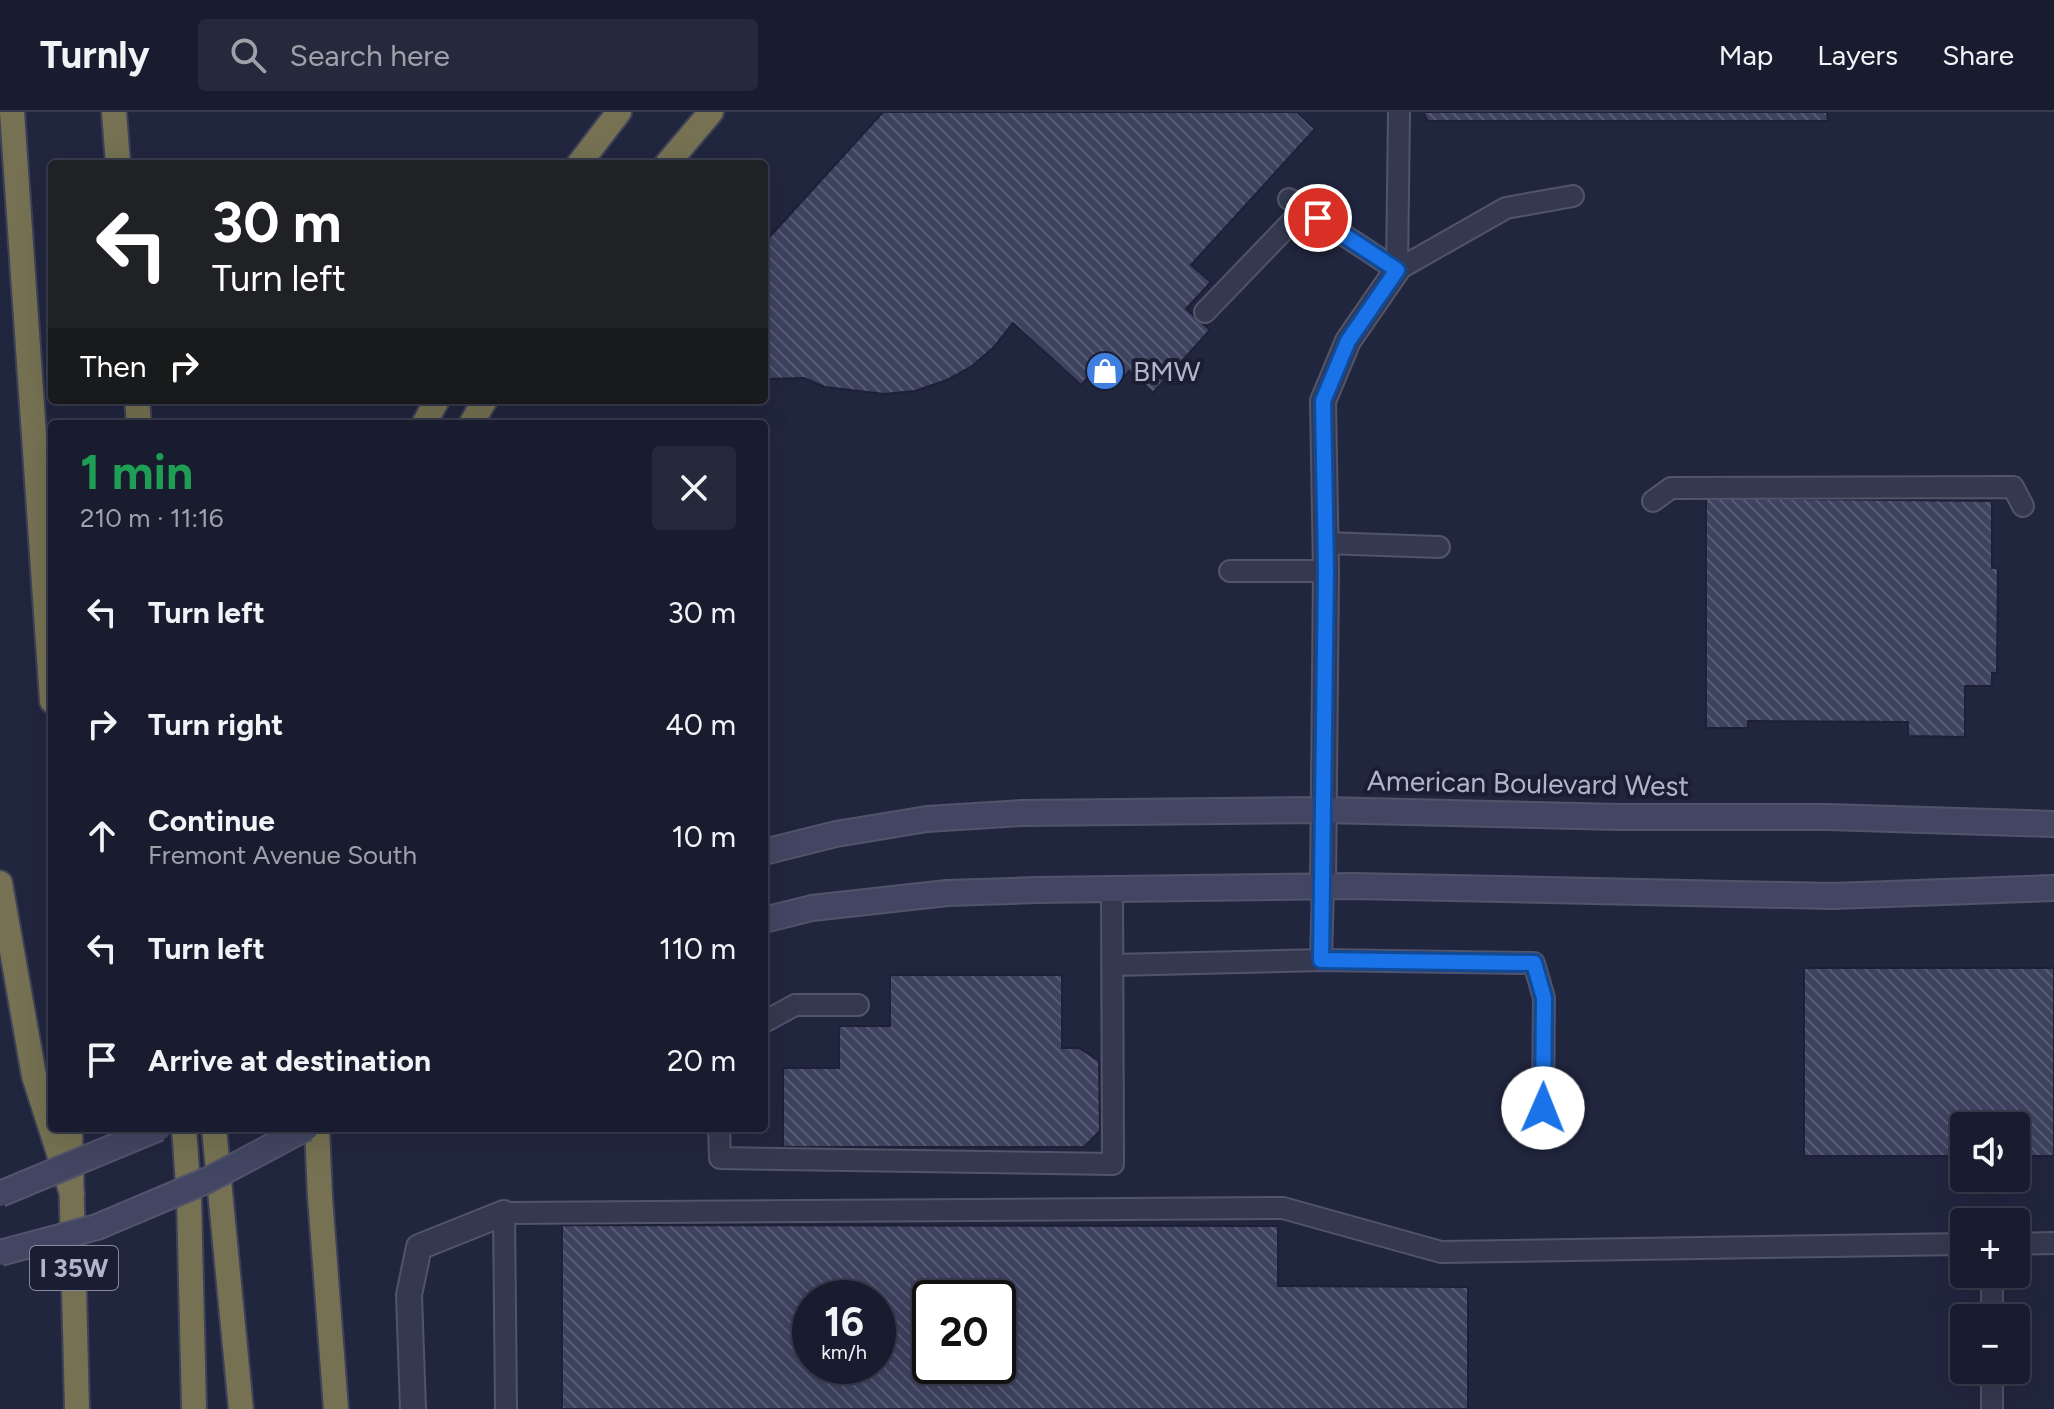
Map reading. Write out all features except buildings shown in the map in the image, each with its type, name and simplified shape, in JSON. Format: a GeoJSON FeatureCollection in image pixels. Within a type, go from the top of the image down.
{"type":"FeatureCollection","features":[{"type":"Feature","properties":{"kind":"highway"},"geometry":{"type":"LineString","coordinates":[[12,112],[48,642]]}},
{"type":"Feature","properties":{"kind":"highway"},"geometry":{"type":"LineString","coordinates":[[114,112],[118,160]]}},
{"type":"Feature","properties":{"kind":"highway"},"geometry":{"type":"LineString","coordinates":[[582,160],[619,112]]}},
{"type":"Feature","properties":{"kind":"highway"},"geometry":{"type":"LineString","coordinates":[[670,160],[711,112]]}},
{"type":"Feature","properties":{"kind":"highway"},"geometry":{"type":"LineString","coordinates":[[0,883],[34,1076],[48,1119]]}},
{"type":"Feature","properties":{"kind":"highway"},"geometry":{"type":"LineString","coordinates":[[52,1132],[72,1194]]}},
{"type":"Feature","properties":{"kind":"highway","name":"I 35W"},"geometry":{"type":"LineString","coordinates":[[70,1132],[77,1409]]}},
{"type":"Feature","properties":{"kind":"highway"},"geometry":{"type":"LineString","coordinates":[[184,1132],[194,1409]]}},
{"type":"Feature","properties":{"kind":"highway"},"geometry":{"type":"LineString","coordinates":[[214,1132],[241,1409]]}},
{"type":"Feature","properties":{"kind":"highway"},"geometry":{"type":"LineString","coordinates":[[317,1132],[336,1409]]}},
{"type":"Feature","properties":{"kind":"main road","name":"American Boulevard West"},"geometry":{"type":"LineString","coordinates":[[768,851],[836,834],[927,819],[1022,813],[1323,810],[1620,817],[1828,817],[2054,824]]}},
{"type":"Feature","properties":{"kind":"main road"},"geometry":{"type":"LineString","coordinates":[[768,919],[812,908],[947,893],[1323,886],[1833,896],[2054,888]]}},
{"type":"Feature","properties":{"kind":"main road"},"geometry":{"type":"LineString","coordinates":[[0,1194],[149,1132]]}},
{"type":"Feature","properties":{"kind":"main road"},"geometry":{"type":"LineString","coordinates":[[0,1253],[97,1227],[208,1180],[298,1132]]}},
{"type":"Feature","properties":{"kind":"street"},"geometry":{"type":"LineString","coordinates":[[1323,886],[1326,571],[1323,401],[1348,341],[1397,270]]}},
{"type":"Feature","properties":{"kind":"street"},"geometry":{"type":"LineString","coordinates":[[413,1409],[409,1295],[419,1247],[504,1213]]}},
{"type":"Feature","properties":{"kind":"lane"},"geometry":{"type":"LineString","coordinates":[[1397,270],[1399,112]]}},
{"type":"Feature","properties":{"kind":"lane"},"geometry":{"type":"LineString","coordinates":[[1397,270],[1506,208],[1573,196]]}},
{"type":"Feature","properties":{"kind":"lane"},"geometry":{"type":"LineString","coordinates":[[1205,312],[1296,204],[1397,270]]}},
{"type":"Feature","properties":{"kind":"lane"},"geometry":{"type":"LineString","coordinates":[[1653,501],[1671,488],[2013,487],[2023,506]]}},
{"type":"Feature","properties":{"kind":"lane"},"geometry":{"type":"LineString","coordinates":[[1325,543],[1439,547]]}},
{"type":"Feature","properties":{"kind":"lane"},"geometry":{"type":"LineString","coordinates":[[1230,571],[1326,571]]}},
{"type":"Feature","properties":{"kind":"lane"},"geometry":{"type":"LineString","coordinates":[[1321,960],[1323,886]]}},
{"type":"Feature","properties":{"kind":"lane"},"geometry":{"type":"LineString","coordinates":[[719,1132],[720,1158],[1113,1164],[1112,890]]}},
{"type":"Feature","properties":{"kind":"lane"},"geometry":{"type":"LineString","coordinates":[[1113,965],[1321,960],[1534,963],[1544,998],[1543,1108]]}},
{"type":"Feature","properties":{"kind":"lane"},"geometry":{"type":"LineString","coordinates":[[768,1020],[795,1005],[858,1005]]}},
{"type":"Feature","properties":{"kind":"lane"},"geometry":{"type":"LineString","coordinates":[[506,1409],[504,1213],[1283,1208],[1441,1252],[1950,1244]]}},
{"type":"Feature","properties":{"kind":"lane"},"geometry":{"type":"LineString","coordinates":[[2030,1244],[2054,1243]]}},
{"type":"Feature","properties":{"kind":"lane"},"geometry":{"type":"LineString","coordinates":[[1992,1384],[1992,1409]]}},
{"type":"Feature","properties":{"kind":"place","name":"BMW"},"geometry":{"type":"Point","coordinates":[1105,371]}},
{"type":"Feature","properties":{"kind":"route"},"geometry":{"type":"LineString","coordinates":[[1318,218],[1397,270],[1348,341],[1323,401],[1326,571],[1321,960],[1534,963],[1544,998],[1543,1108]]}}]}
